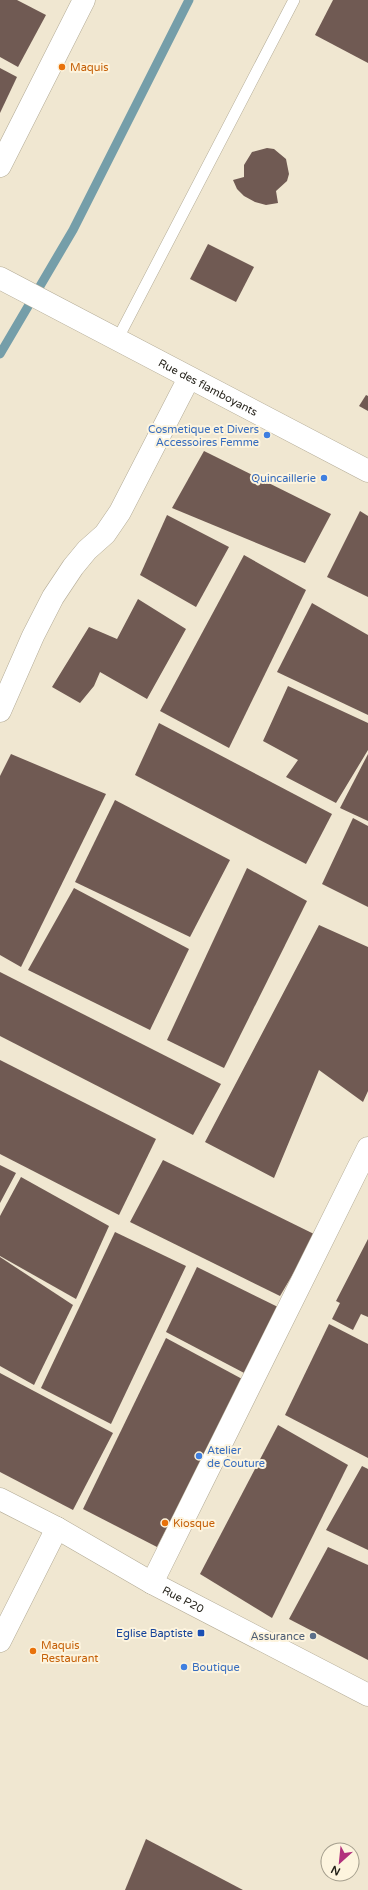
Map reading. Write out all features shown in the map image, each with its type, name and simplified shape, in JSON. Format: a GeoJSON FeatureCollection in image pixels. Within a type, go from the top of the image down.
{"type":"FeatureCollection","features":[{"type":"Feature","properties":{"kind":"street"},"geometry":{"type":"LineString","coordinates":[[0,166],[84,0]]}},
{"type":"Feature","properties":{"kind":"street","name":"Rue des flamboyants"},"geometry":{"type":"LineString","coordinates":[[0,278],[368,471]]}},
{"type":"Feature","properties":{"kind":"street"},"geometry":{"type":"LineString","coordinates":[[0,711],[33,636],[53,596],[73,567],[87,550],[105,534],[120,512],[189,378]]}},
{"type":"Feature","properties":{"kind":"street"},"geometry":{"type":"LineString","coordinates":[[152,1583],[368,1148]]}},
{"type":"Feature","properties":{"kind":"street","name":"Rue P20"},"geometry":{"type":"LineString","coordinates":[[0,1499],[57,1528],[152,1583],[368,1694]]}},
{"type":"Feature","properties":{"kind":"street"},"geometry":{"type":"LineString","coordinates":[[0,1641],[57,1528]]}},
{"type":"Feature","properties":{"kind":"lane"},"geometry":{"type":"LineString","coordinates":[[117,340],[294,0]]}},
{"type":"Feature","properties":{"kind":"building"},"geometry":{"type":"Polygon","coordinates":[[[0,0],[17,0],[46,15],[18,67],[0,57],[0,0]]]}},
{"type":"Feature","properties":{"kind":"building"},"geometry":{"type":"Polygon","coordinates":[[[333,0],[368,0],[368,63],[315,35],[333,0]]]}},
{"type":"Feature","properties":{"kind":"building"},"geometry":{"type":"Polygon","coordinates":[[[0,68],[17,77],[0,113],[0,68]]]}},
{"type":"Feature","properties":{"kind":"building"},"geometry":{"type":"Polygon","coordinates":[[[267,148],[274,149],[286,159],[289,174],[287,181],[276,191],[278,203],[266,205],[255,202],[244,196],[237,189],[233,180],[244,177],[244,165],[252,152],[267,148]]]}},
{"type":"Feature","properties":{"kind":"building"},"geometry":{"type":"Polygon","coordinates":[[[208,244],[254,267],[236,302],[190,279],[208,244]]]}},
{"type":"Feature","properties":{"kind":"building"},"geometry":{"type":"Polygon","coordinates":[[[366,395],[368,396],[368,411],[359,406],[366,395]]]}},
{"type":"Feature","properties":{"kind":"building"},"geometry":{"type":"Polygon","coordinates":[[[204,451],[331,514],[305,563],[172,508],[204,451]]]}},
{"type":"Feature","properties":{"kind":"building"},"geometry":{"type":"Polygon","coordinates":[[[360,511],[368,516],[368,597],[327,577],[360,511]]]}},
{"type":"Feature","properties":{"kind":"building"},"geometry":{"type":"Polygon","coordinates":[[[167,515],[229,547],[196,607],[140,575],[167,515]]]}},
{"type":"Feature","properties":{"kind":"building"},"geometry":{"type":"Polygon","coordinates":[[[244,555],[306,590],[229,748],[160,711],[244,555]]]}},
{"type":"Feature","properties":{"kind":"building"},"geometry":{"type":"Polygon","coordinates":[[[138,599],[186,629],[147,699],[100,672],[94,686],[80,703],[52,687],[89,627],[117,639],[138,599]]]}},
{"type":"Feature","properties":{"kind":"building"},"geometry":{"type":"Polygon","coordinates":[[[312,603],[368,635],[368,715],[277,672],[312,603]]]}},
{"type":"Feature","properties":{"kind":"building"},"geometry":{"type":"Polygon","coordinates":[[[288,686],[368,723],[368,750],[336,803],[286,777],[298,760],[263,741],[288,686]]]}},
{"type":"Feature","properties":{"kind":"building"},"geometry":{"type":"Polygon","coordinates":[[[159,723],[332,814],[306,864],[135,775],[159,723]]]}},
{"type":"Feature","properties":{"kind":"building"},"geometry":{"type":"Polygon","coordinates":[[[11,754],[106,794],[21,967],[0,955],[0,776],[11,754]]]}},
{"type":"Feature","properties":{"kind":"building"},"geometry":{"type":"Polygon","coordinates":[[[368,754],[368,821],[340,808],[368,754]]]}},
{"type":"Feature","properties":{"kind":"building"},"geometry":{"type":"Polygon","coordinates":[[[115,800],[230,860],[190,937],[75,882],[115,800]]]}},
{"type":"Feature","properties":{"kind":"building"},"geometry":{"type":"Polygon","coordinates":[[[353,818],[368,826],[368,907],[322,884],[353,818]]]}},
{"type":"Feature","properties":{"kind":"building"},"geometry":{"type":"Polygon","coordinates":[[[247,868],[307,901],[224,1068],[167,1040],[247,868]]]}},
{"type":"Feature","properties":{"kind":"building"},"geometry":{"type":"Polygon","coordinates":[[[74,888],[189,949],[150,1030],[28,970],[74,888]]]}},
{"type":"Feature","properties":{"kind":"building"},"geometry":{"type":"Polygon","coordinates":[[[319,925],[368,947],[368,1091],[363,1102],[319,1070],[274,1178],[205,1142],[319,925]]]}},
{"type":"Feature","properties":{"kind":"building"},"geometry":{"type":"Polygon","coordinates":[[[0,972],[221,1084],[193,1135],[0,1036],[0,972]]]}},
{"type":"Feature","properties":{"kind":"building"},"geometry":{"type":"Polygon","coordinates":[[[0,1060],[156,1139],[119,1215],[0,1154],[0,1060]]]}},
{"type":"Feature","properties":{"kind":"building"},"geometry":{"type":"Polygon","coordinates":[[[163,1160],[316,1235],[280,1296],[130,1222],[163,1160]]]}},
{"type":"Feature","properties":{"kind":"building"},"geometry":{"type":"Polygon","coordinates":[[[0,1165],[16,1173],[0,1203],[0,1165]]]}},
{"type":"Feature","properties":{"kind":"building"},"geometry":{"type":"Polygon","coordinates":[[[21,1177],[109,1226],[76,1299],[0,1256],[0,1216],[21,1177]]]}},
{"type":"Feature","properties":{"kind":"building"},"geometry":{"type":"Polygon","coordinates":[[[115,1232],[186,1266],[111,1424],[41,1388],[115,1232]]]}},
{"type":"Feature","properties":{"kind":"building"},"geometry":{"type":"Polygon","coordinates":[[[368,1239],[368,1317],[361,1314],[353,1330],[332,1319],[340,1303],[336,1301],[368,1239]]]}},
{"type":"Feature","properties":{"kind":"building"},"geometry":{"type":"Polygon","coordinates":[[[0,1257],[73,1305],[34,1385],[0,1366],[0,1257]]]}},
{"type":"Feature","properties":{"kind":"building"},"geometry":{"type":"Polygon","coordinates":[[[197,1267],[280,1308],[248,1375],[166,1332],[197,1267]]]}},
{"type":"Feature","properties":{"kind":"building"},"geometry":{"type":"Polygon","coordinates":[[[329,1324],[368,1344],[368,1458],[285,1415],[329,1324]]]}},
{"type":"Feature","properties":{"kind":"building"},"geometry":{"type":"Polygon","coordinates":[[[166,1338],[244,1380],[157,1547],[83,1509],[166,1338]]]}},
{"type":"Feature","properties":{"kind":"building"},"geometry":{"type":"Polygon","coordinates":[[[0,1373],[113,1433],[73,1510],[0,1472],[0,1373]]]}},
{"type":"Feature","properties":{"kind":"building"},"geometry":{"type":"Polygon","coordinates":[[[278,1425],[348,1465],[272,1618],[200,1574],[278,1425]]]}},
{"type":"Feature","properties":{"kind":"building"},"geometry":{"type":"Polygon","coordinates":[[[362,1466],[368,1469],[368,1550],[326,1530],[362,1466]]]}},
{"type":"Feature","properties":{"kind":"building"},"geometry":{"type":"Polygon","coordinates":[[[328,1547],[368,1565],[368,1660],[289,1619],[328,1547]]]}},
{"type":"Feature","properties":{"kind":"building"},"geometry":{"type":"Polygon","coordinates":[[[146,1839],[243,1890],[125,1890],[146,1839]]]}},
{"type":"Feature","properties":{"kind":"waterway"},"geometry":{"type":"LineString","coordinates":[[0,354],[73,230],[189,0]]}},
{"type":"Feature","properties":{"kind":"place","name":"Maquis"},"geometry":{"type":"Point","coordinates":[62,67]}},
{"type":"Feature","properties":{"kind":"place","name":"Cosmetique et Divers Accessoires Femme"},"geometry":{"type":"Point","coordinates":[267,435]}},
{"type":"Feature","properties":{"kind":"place","name":"Quincaillerie"},"geometry":{"type":"Point","coordinates":[324,478]}},
{"type":"Feature","properties":{"kind":"place","name":"Atelier de Couture"},"geometry":{"type":"Point","coordinates":[199,1456]}},
{"type":"Feature","properties":{"kind":"place","name":"Kiosque"},"geometry":{"type":"Point","coordinates":[165,1523]}},
{"type":"Feature","properties":{"kind":"place","name":"Eglise Baptiste"},"geometry":{"type":"Point","coordinates":[201,1633]}},
{"type":"Feature","properties":{"kind":"place","name":"Assurance"},"geometry":{"type":"Point","coordinates":[313,1636]}},
{"type":"Feature","properties":{"kind":"place","name":"Maquis Restaurant"},"geometry":{"type":"Point","coordinates":[33,1651]}},
{"type":"Feature","properties":{"kind":"place","name":"Boutique"},"geometry":{"type":"Point","coordinates":[184,1667]}}]}
